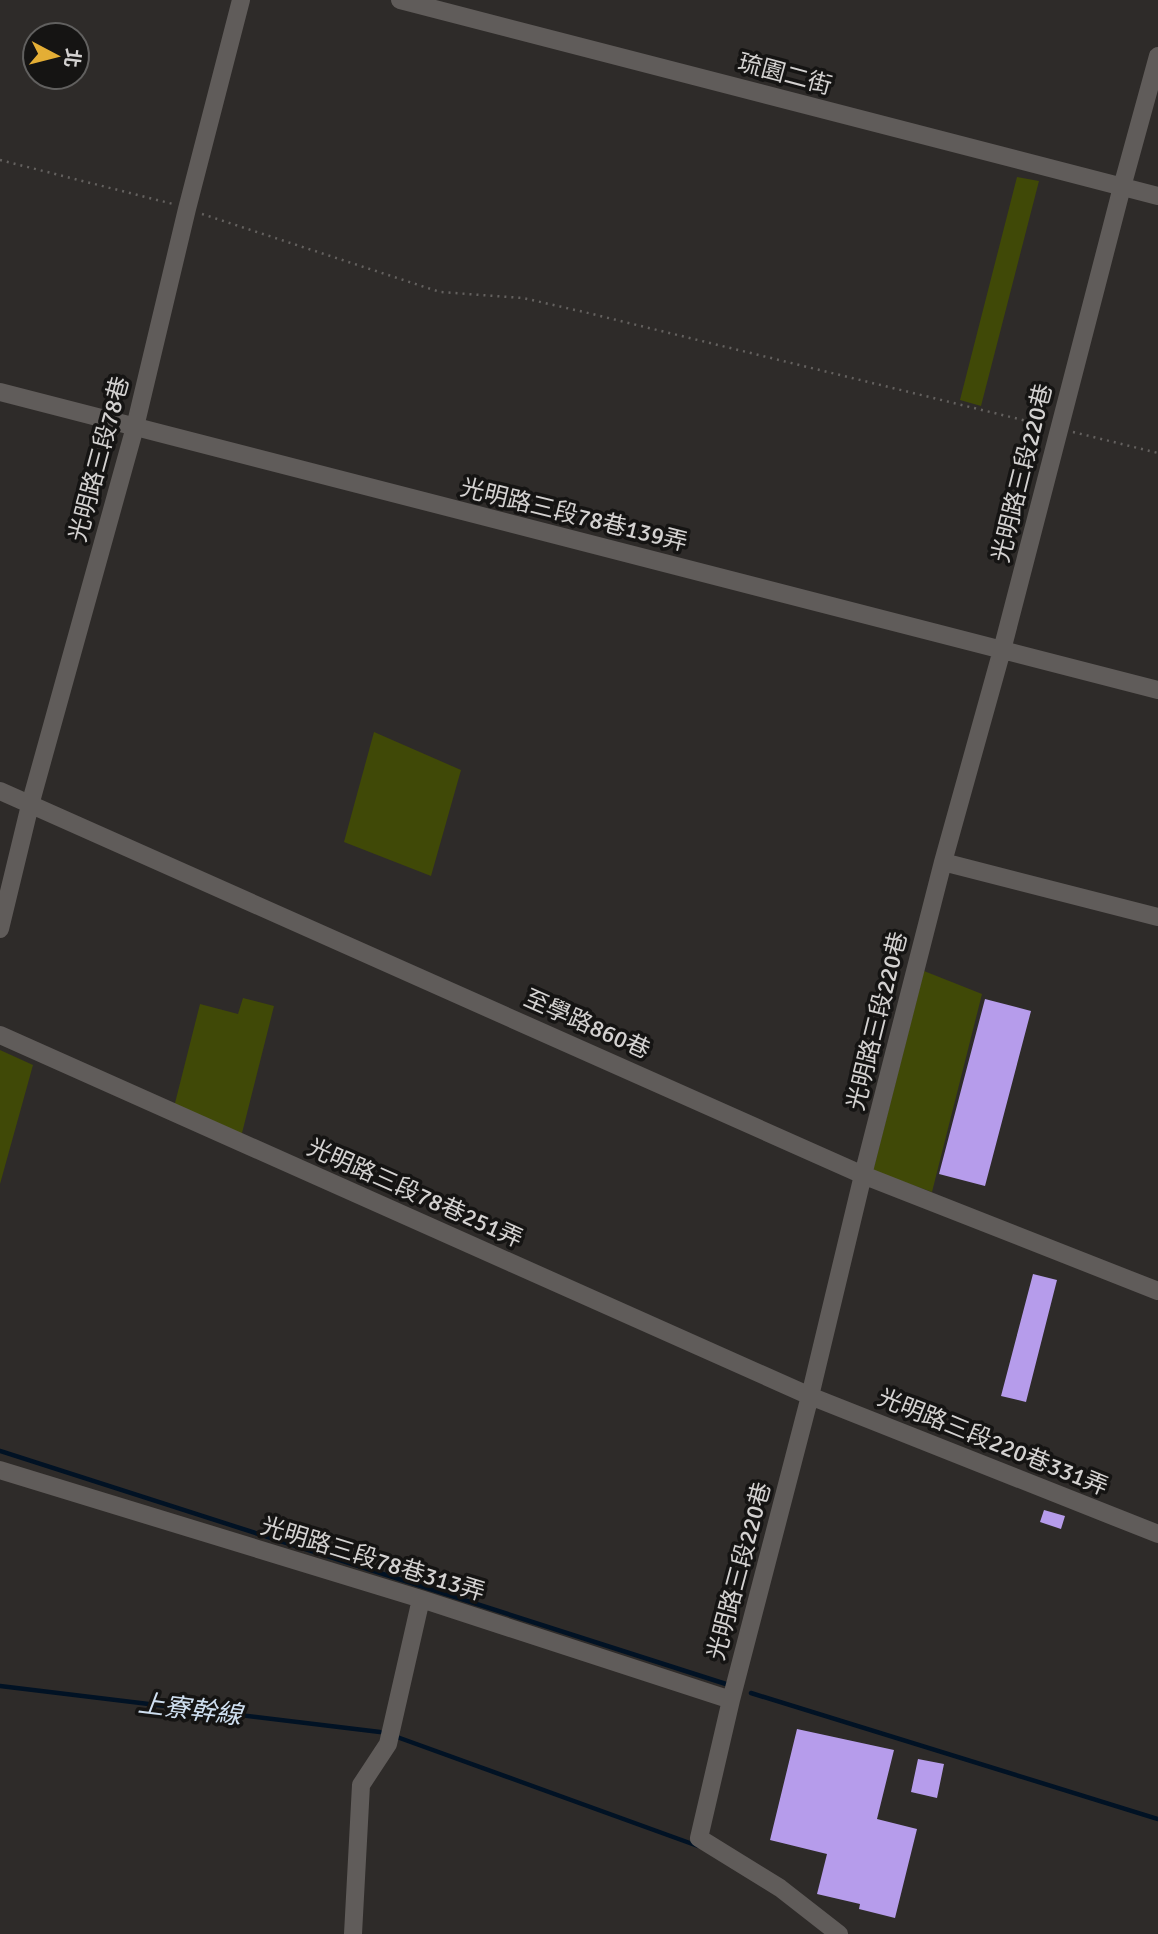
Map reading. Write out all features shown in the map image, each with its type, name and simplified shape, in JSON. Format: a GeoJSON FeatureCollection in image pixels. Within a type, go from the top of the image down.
{"type":"FeatureCollection","features":[{"type":"Feature","properties":{"kind":"street","name":"光明路三段78巷"},"geometry":{"type":"LineString","coordinates":[[0,929],[30,805],[135,427],[241,0]]}},
{"type":"Feature","properties":{"kind":"street","name":"琉園二街"},"geometry":{"type":"LineString","coordinates":[[400,0],[1158,197]]}},
{"type":"Feature","properties":{"kind":"street","name":"光明路三段220巷"},"geometry":{"type":"LineString","coordinates":[[839,1934],[780,1888],[699,1838],[731,1700],[943,862],[1002,650],[1158,56]]}},
{"type":"Feature","properties":{"kind":"street","name":"光明路三段78巷139弄"},"geometry":{"type":"LineString","coordinates":[[0,391],[1158,690]]}},
{"type":"Feature","properties":{"kind":"street","name":"至學路860巷"},"geometry":{"type":"LineString","coordinates":[[0,791],[863,1175],[1158,1291]]}},
{"type":"Feature","properties":{"kind":"street"},"geometry":{"type":"LineString","coordinates":[[943,862],[1158,917]]}},
{"type":"Feature","properties":{"kind":"street","name":"光明路三段78巷251弄"},"geometry":{"type":"LineString","coordinates":[[0,1035],[810,1396]]}},
{"type":"Feature","properties":{"kind":"street","name":"光明路三段220巷331弄"},"geometry":{"type":"LineString","coordinates":[[810,1396],[1158,1534]]}},
{"type":"Feature","properties":{"kind":"street","name":"光明路三段78巷313弄"},"geometry":{"type":"LineString","coordinates":[[0,1469],[421,1599],[731,1700]]}},
{"type":"Feature","properties":{"kind":"street"},"geometry":{"type":"LineString","coordinates":[[353,1934],[361,1785],[388,1744],[421,1599]]}},
{"type":"Feature","properties":{"kind":"path"},"geometry":{"type":"LineString","coordinates":[[0,160],[187,209],[440,292],[523,298],[1158,453]]}},
{"type":"Feature","properties":{"kind":"green space"},"geometry":{"type":"Polygon","coordinates":[[[1017,177],[1039,181],[981,406],[960,400],[1017,177]]]}},
{"type":"Feature","properties":{"kind":"green space"},"geometry":{"type":"Polygon","coordinates":[[[374,732],[461,770],[431,876],[344,842],[374,732]]]}},
{"type":"Feature","properties":{"kind":"green space"},"geometry":{"type":"Polygon","coordinates":[[[924,971],[982,994],[932,1192],[873,1171],[924,971]]]}},
{"type":"Feature","properties":{"kind":"green space"},"geometry":{"type":"Polygon","coordinates":[[[243,998],[274,1006],[241,1137],[173,1111],[200,1004],[238,1014],[243,998]]]}},
{"type":"Feature","properties":{"kind":"green space"},"geometry":{"type":"Polygon","coordinates":[[[0,1050],[33,1065],[0,1184],[0,1050]]]}},
{"type":"Feature","properties":{"kind":"building"},"geometry":{"type":"Polygon","coordinates":[[[985,999],[1031,1011],[985,1186],[939,1174],[985,999]]]}},
{"type":"Feature","properties":{"kind":"building"},"geometry":{"type":"Polygon","coordinates":[[[1033,1274],[1057,1280],[1026,1402],[1001,1396],[1033,1274]]]}},
{"type":"Feature","properties":{"kind":"building"},"geometry":{"type":"Polygon","coordinates":[[[1044,1510],[1065,1516],[1061,1529],[1040,1522],[1044,1510]]]}},
{"type":"Feature","properties":{"kind":"building"},"geometry":{"type":"Polygon","coordinates":[[[797,1729],[894,1750],[877,1819],[917,1829],[895,1918],[859,1909],[860,1904],[817,1894],[827,1854],[770,1840],[797,1729]]]}},
{"type":"Feature","properties":{"kind":"building"},"geometry":{"type":"Polygon","coordinates":[[[918,1759],[944,1764],[937,1798],[911,1792],[918,1759]]]}},
{"type":"Feature","properties":{"kind":"waterway"},"geometry":{"type":"LineString","coordinates":[[0,1451],[726,1684]]}},
{"type":"Feature","properties":{"kind":"waterway","name":"上寮幹線"},"geometry":{"type":"LineString","coordinates":[[0,1686],[380,1732]]}},
{"type":"Feature","properties":{"kind":"waterway"},"geometry":{"type":"LineString","coordinates":[[751,1693],[1158,1819]]}},
{"type":"Feature","properties":{"kind":"waterway"},"geometry":{"type":"LineString","coordinates":[[397,1737],[698,1846]]}}]}
